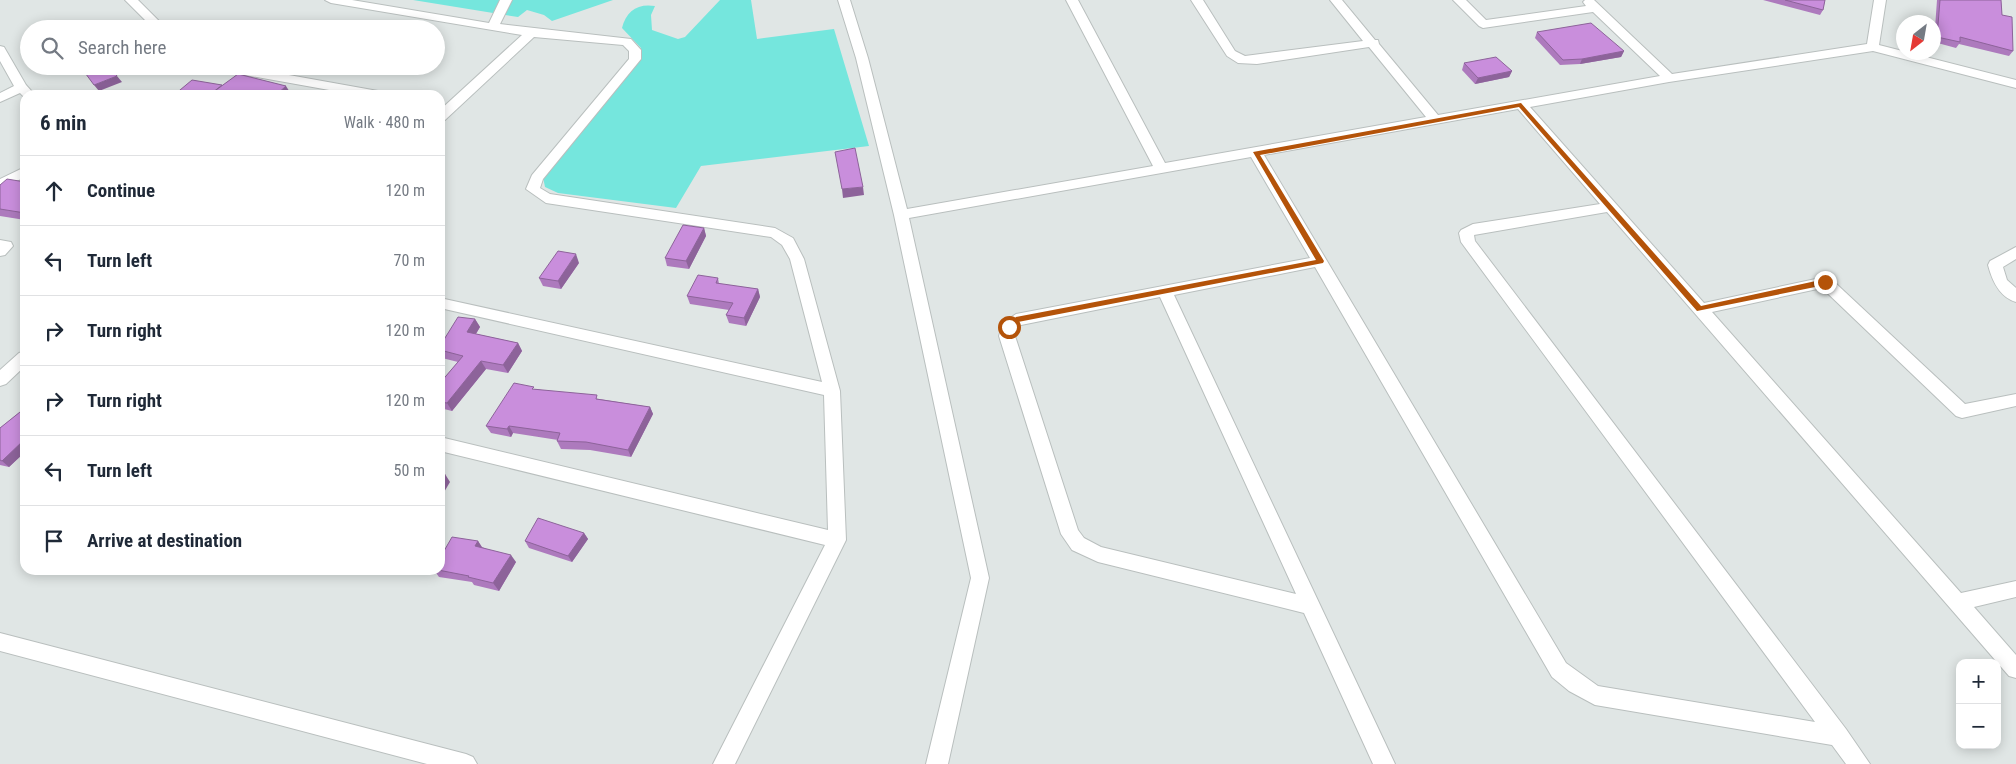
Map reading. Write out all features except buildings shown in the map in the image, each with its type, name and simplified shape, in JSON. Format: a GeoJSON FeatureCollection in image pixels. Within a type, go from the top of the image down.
{"type":"FeatureCollection","features":[{"type":"Feature","properties":{"kind":"street"},"geometry":{"type":"LineString","coordinates":[[131,0],[152,20]]}},
{"type":"Feature","properties":{"kind":"street"},"geometry":{"type":"LineString","coordinates":[[331,0],[531,33],[626,42],[635,50],[634,59],[537,178],[533,190],[546,198],[775,233],[788,242],[798,259],[832,391],[837,540],[724,764]]}},
{"type":"Feature","properties":{"kind":"street"},"geometry":{"type":"LineString","coordinates":[[494,26],[506,0]]}},
{"type":"Feature","properties":{"kind":"street"},"geometry":{"type":"LineString","coordinates":[[844,0],[862,58],[901,215],[980,578],[937,764]]}},
{"type":"Feature","properties":{"kind":"street"},"geometry":{"type":"LineString","coordinates":[[1072,0],[1162,170]]}},
{"type":"Feature","properties":{"kind":"street"},"geometry":{"type":"LineString","coordinates":[[1197,0],[1231,53],[1242,60],[1257,60],[1374,43]]}},
{"type":"Feature","properties":{"kind":"street"},"geometry":{"type":"LineString","coordinates":[[1336,0],[1374,43],[1436,120]]}},
{"type":"Feature","properties":{"kind":"street"},"geometry":{"type":"LineString","coordinates":[[1459,0],[1483,24],[1592,4],[1669,78]]}},
{"type":"Feature","properties":{"kind":"street"},"geometry":{"type":"LineString","coordinates":[[1873,47],[1880,0]]}},
{"type":"Feature","properties":{"kind":"street"},"geometry":{"type":"LineString","coordinates":[[445,108],[531,33]]}},
{"type":"Feature","properties":{"kind":"street"},"geometry":{"type":"LineString","coordinates":[[901,215],[1162,170],[1669,78],[1873,47],[2016,84]]}},
{"type":"Feature","properties":{"kind":"street"},"geometry":{"type":"LineString","coordinates":[[0,50],[24,90]]}},
{"type":"Feature","properties":{"kind":"street"},"geometry":{"type":"LineString","coordinates":[[267,75],[350,90]]}},
{"type":"Feature","properties":{"kind":"street"},"geometry":{"type":"LineString","coordinates":[[0,98],[20,92]]}},
{"type":"Feature","properties":{"kind":"street"},"geometry":{"type":"LineString","coordinates":[[1521,105],[2016,669]]}},
{"type":"Feature","properties":{"kind":"street"},"geometry":{"type":"LineString","coordinates":[[1256,153],[1559,670],[1576,684],[1595,695],[1840,736]]}},
{"type":"Feature","properties":{"kind":"street"},"geometry":{"type":"LineString","coordinates":[[0,185],[20,174]]}},
{"type":"Feature","properties":{"kind":"street"},"geometry":{"type":"LineString","coordinates":[[1610,207],[1472,229],[1466,233],[1468,242],[1840,736],[1859,764]]}},
{"type":"Feature","properties":{"kind":"street"},"geometry":{"type":"LineString","coordinates":[[0,246],[6,246],[0,251]]}},
{"type":"Feature","properties":{"kind":"street"},"geometry":{"type":"LineString","coordinates":[[2016,252],[1995,265],[2000,282],[2016,297]]}},
{"type":"Feature","properties":{"kind":"street"},"geometry":{"type":"LineString","coordinates":[[1312,606],[1098,554],[1078,544],[1070,534],[1007,336],[1009,327],[1016,320],[1321,261]]}},
{"type":"Feature","properties":{"kind":"street"},"geometry":{"type":"LineString","coordinates":[[1700,309],[1825,282],[1962,411],[2016,400]]}},
{"type":"Feature","properties":{"kind":"street"},"geometry":{"type":"LineString","coordinates":[[1165,291],[1384,764]]}},
{"type":"Feature","properties":{"kind":"street"},"geometry":{"type":"LineString","coordinates":[[445,305],[832,391]]}},
{"type":"Feature","properties":{"kind":"street"},"geometry":{"type":"LineString","coordinates":[[0,380],[20,362]]}},
{"type":"Feature","properties":{"kind":"street"},"geometry":{"type":"LineString","coordinates":[[445,445],[837,540]]}},
{"type":"Feature","properties":{"kind":"street"},"geometry":{"type":"LineString","coordinates":[[1958,602],[2016,589]]}},
{"type":"Feature","properties":{"kind":"street"},"geometry":{"type":"LineString","coordinates":[[0,642],[466,764]]}},
{"type":"Feature","properties":{"kind":"shaded area"},"geometry":{"type":"Polygon","coordinates":[[[413,0],[613,0],[552,21],[544,15],[527,10],[518,17],[413,0]]]}},
{"type":"Feature","properties":{"kind":"shaded area"},"geometry":{"type":"Polygon","coordinates":[[[720,0],[751,0],[757,39],[834,29],[869,146],[701,166],[676,208],[558,193],[545,187],[543,177],[640,60],[641,48],[622,28],[626,17],[638,7],[655,6],[651,15],[652,30],[678,39],[685,37],[720,0]]]}},
{"type":"Feature","properties":{"kind":"route"},"geometry":{"type":"LineString","coordinates":[[1009,327],[1016,320],[1321,261],[1256,153],[1521,105],[1700,309],[1825,282]]}}]}
